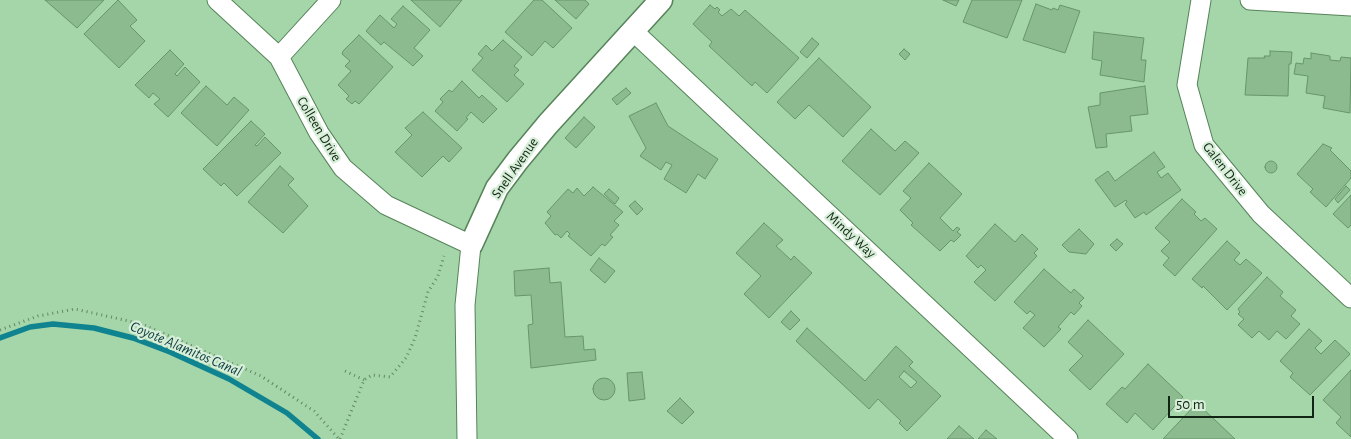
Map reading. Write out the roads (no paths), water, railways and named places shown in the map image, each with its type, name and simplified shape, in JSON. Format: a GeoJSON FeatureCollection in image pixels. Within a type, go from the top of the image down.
{"type":"FeatureCollection","features":[{"type":"Feature","properties":{"kind":"street","name":"Colleen Drive"},"geometry":{"type":"LineString","coordinates":[[217,0],[279,57],[319,133],[344,168],[386,205],[471,245]]}},
{"type":"Feature","properties":{"kind":"street"},"geometry":{"type":"LineString","coordinates":[[279,57],[331,0]]}},
{"type":"Feature","properties":{"kind":"street","name":"Snell Avenue"},"geometry":{"type":"LineString","coordinates":[[467,439],[465,305],[471,245],[497,188],[518,160],[548,124],[661,0]]}},
{"type":"Feature","properties":{"kind":"street","name":"Galen Drive"},"geometry":{"type":"LineString","coordinates":[[1201,0],[1186,85],[1204,145],[1261,214],[1351,298]]}},
{"type":"Feature","properties":{"kind":"street"},"geometry":{"type":"LineString","coordinates":[[1250,0],[1351,6]]}},
{"type":"Feature","properties":{"kind":"street","name":"Mindy Way"},"geometry":{"type":"LineString","coordinates":[[633,31],[1068,439]]}},
{"type":"Feature","properties":{"kind":"waterway","name":"Coyote Alamitos Canal"},"geometry":{"type":"LineString","coordinates":[[0,338],[30,327],[53,324],[94,328],[133,338],[170,352],[229,379],[287,413],[318,439]]}}]}
